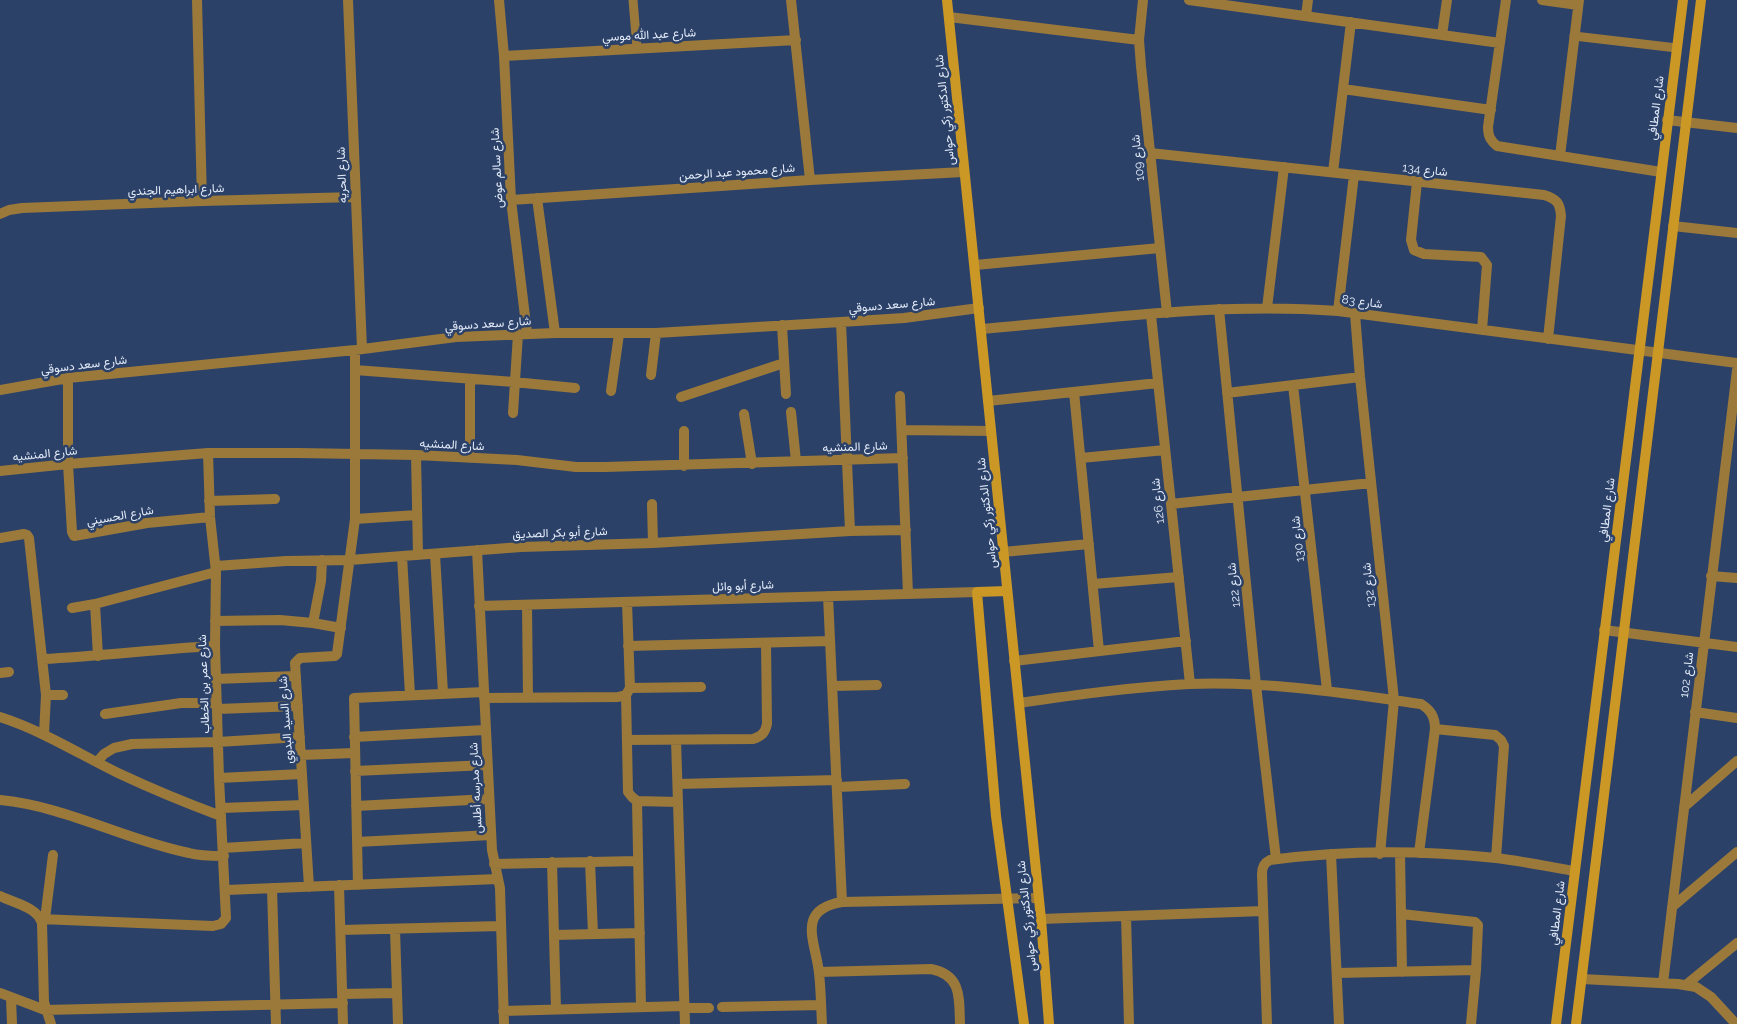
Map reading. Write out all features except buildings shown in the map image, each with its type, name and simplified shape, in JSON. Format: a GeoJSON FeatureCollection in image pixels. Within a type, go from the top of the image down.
{"type":"FeatureCollection","features":[{"type":"Feature","properties":{"kind":"street"},"geometry":{"type":"LineString","coordinates":[[197,0],[202,201]]}},
{"type":"Feature","properties":{"kind":"street","name":"شارع الحريه"},"geometry":{"type":"LineString","coordinates":[[348,0],[358,350],[355,370],[356,519],[350,560]]}},
{"type":"Feature","properties":{"kind":"street","name":"شارع سالم عوض"},"geometry":{"type":"LineString","coordinates":[[500,0],[511,200],[523,333],[514,382],[513,413]]}},
{"type":"Feature","properties":{"kind":"street"},"geometry":{"type":"LineString","coordinates":[[791,0],[810,180]]}},
{"type":"Feature","properties":{"kind":"street","name":"شارع الدكتور زكي حواس"},"geometry":{"type":"LineString","coordinates":[[947,0],[1041,919],[1049,1024]]}},
{"type":"Feature","properties":{"kind":"street","name":"شارع 109"},"geometry":{"type":"LineString","coordinates":[[1143,0],[1139,40],[1167,313]]}},
{"type":"Feature","properties":{"kind":"street"},"geometry":{"type":"LineString","coordinates":[[1189,0],[1500,43]]}},
{"type":"Feature","properties":{"kind":"street"},"geometry":{"type":"LineString","coordinates":[[1306,16],[1308,0]]}},
{"type":"Feature","properties":{"kind":"street"},"geometry":{"type":"LineString","coordinates":[[1442,35],[1447,0]]}},
{"type":"Feature","properties":{"kind":"street"},"geometry":{"type":"LineString","coordinates":[[1506,0],[1488,127],[1491,141],[1498,146],[1660,172]]}},
{"type":"Feature","properties":{"kind":"street"},"geometry":{"type":"LineString","coordinates":[[1542,0],[1578,3],[1560,156]]}},
{"type":"Feature","properties":{"kind":"street","name":"شارع المطافي"},"geometry":{"type":"LineString","coordinates":[[1556,1024],[1682,0]]}},
{"type":"Feature","properties":{"kind":"street"},"geometry":{"type":"LineString","coordinates":[[1576,1024],[1701,0]]}},
{"type":"Feature","properties":{"kind":"street"},"geometry":{"type":"LineString","coordinates":[[949,17],[1139,40]]}},
{"type":"Feature","properties":{"kind":"street"},"geometry":{"type":"LineString","coordinates":[[1333,172],[1351,22]]}},
{"type":"Feature","properties":{"kind":"street","name":"شارع عبد الله موسي"},"geometry":{"type":"LineString","coordinates":[[504,56],[796,40]]}},
{"type":"Feature","properties":{"kind":"street"},"geometry":{"type":"LineString","coordinates":[[1343,89],[1491,110]]}},
{"type":"Feature","properties":{"kind":"street"},"geometry":{"type":"LineString","coordinates":[[1668,120],[1737,128]]}},
{"type":"Feature","properties":{"kind":"street","name":"شارع 134"},"geometry":{"type":"LineString","coordinates":[[1150,153],[1544,195],[1554,198],[1560,206],[1561,216],[1548,339]]}},
{"type":"Feature","properties":{"kind":"street"},"geometry":{"type":"LineString","coordinates":[[1267,308],[1284,167]]}},
{"type":"Feature","properties":{"kind":"street","name":"شارع محمود عبد الرحمن"},"geometry":{"type":"LineString","coordinates":[[511,200],[810,180],[964,172]]}},
{"type":"Feature","properties":{"kind":"street"},"geometry":{"type":"LineString","coordinates":[[1338,311],[1354,174]]}},
{"type":"Feature","properties":{"kind":"street"},"geometry":{"type":"LineString","coordinates":[[1417,182],[1412,240],[1414,250],[1424,254],[1481,257],[1487,264],[1482,330]]}},
{"type":"Feature","properties":{"kind":"street","name":"شارع ابراهيم الجندي"},"geometry":{"type":"LineString","coordinates":[[0,214],[22,208],[355,197]]}},
{"type":"Feature","properties":{"kind":"street"},"geometry":{"type":"LineString","coordinates":[[537,198],[555,333]]}},
{"type":"Feature","properties":{"kind":"street"},"geometry":{"type":"LineString","coordinates":[[1673,226],[1737,234]]}},
{"type":"Feature","properties":{"kind":"street"},"geometry":{"type":"LineString","coordinates":[[975,265],[1160,248]]}},
{"type":"Feature","properties":{"kind":"street","name":"شارع سعد دسوقي"},"geometry":{"type":"LineString","coordinates":[[0,390],[68,378],[358,350],[456,337],[523,333],[656,333],[904,318],[979,308]]}},
{"type":"Feature","properties":{"kind":"street","name":"شارع 83"},"geometry":{"type":"LineString","coordinates":[[981,330],[1219,309],[1267,308],[1338,311],[1737,363]]}},
{"type":"Feature","properties":{"kind":"street","name":"شارع 122"},"geometry":{"type":"LineString","coordinates":[[1219,309],[1256,685],[1276,859]]}},
{"type":"Feature","properties":{"kind":"street","name":"شارع 132"},"geometry":{"type":"LineString","coordinates":[[1355,314],[1394,700],[1380,854]]}},
{"type":"Feature","properties":{"kind":"street","name":"شارع 126"},"geometry":{"type":"LineString","coordinates":[[1151,315],[1190,684]]}},
{"type":"Feature","properties":{"kind":"street"},"geometry":{"type":"LineString","coordinates":[[841,322],[850,531]]}},
{"type":"Feature","properties":{"kind":"street"},"geometry":{"type":"LineString","coordinates":[[782,325],[786,394]]}},
{"type":"Feature","properties":{"kind":"street"},"geometry":{"type":"LineString","coordinates":[[651,375],[656,333]]}},
{"type":"Feature","properties":{"kind":"street"},"geometry":{"type":"LineString","coordinates":[[611,391],[619,334]]}},
{"type":"Feature","properties":{"kind":"street"},"geometry":{"type":"LineString","coordinates":[[681,398],[784,363]]}},
{"type":"Feature","properties":{"kind":"street"},"geometry":{"type":"LineString","coordinates":[[355,370],[575,388]]}},
{"type":"Feature","properties":{"kind":"street","name":"شارع 102"},"geometry":{"type":"LineString","coordinates":[[1663,983],[1711,576],[1733,429],[1737,370]]}},
{"type":"Feature","properties":{"kind":"street","name":"شارع الحسيني"},"geometry":{"type":"LineString","coordinates":[[68,378],[68,464],[72,532],[75,537],[147,523],[210,517]]}},
{"type":"Feature","properties":{"kind":"street"},"geometry":{"type":"LineString","coordinates":[[1227,393],[1360,378]]}},
{"type":"Feature","properties":{"kind":"street"},"geometry":{"type":"LineString","coordinates":[[470,379],[470,458]]}},
{"type":"Feature","properties":{"kind":"street"},"geometry":{"type":"LineString","coordinates":[[988,401],[1158,383]]}},
{"type":"Feature","properties":{"kind":"street","name":"شارع 130"},"geometry":{"type":"LineString","coordinates":[[1294,385],[1327,690]]}},
{"type":"Feature","properties":{"kind":"street"},"geometry":{"type":"LineString","coordinates":[[1074,392],[1100,651]]}},
{"type":"Feature","properties":{"kind":"street"},"geometry":{"type":"LineString","coordinates":[[900,396],[908,594]]}},
{"type":"Feature","properties":{"kind":"street"},"geometry":{"type":"LineString","coordinates":[[791,412],[796,461]]}},
{"type":"Feature","properties":{"kind":"street"},"geometry":{"type":"LineString","coordinates":[[744,414],[752,464]]}},
{"type":"Feature","properties":{"kind":"street"},"geometry":{"type":"LineString","coordinates":[[902,430],[991,431]]}},
{"type":"Feature","properties":{"kind":"street"},"geometry":{"type":"LineString","coordinates":[[684,431],[684,466]]}},
{"type":"Feature","properties":{"kind":"street"},"geometry":{"type":"LineString","coordinates":[[1081,458],[1165,450]]}},
{"type":"Feature","properties":{"kind":"street","name":"شارع المنشيه"},"geometry":{"type":"LineString","coordinates":[[0,471],[208,453],[416,455],[517,460],[576,466],[684,466],[903,458]]}},
{"type":"Feature","properties":{"kind":"street","name":"شارع عمر بن الخطاب"},"geometry":{"type":"LineString","coordinates":[[43,919],[214,926],[224,922],[226,890],[219,778],[215,646],[216,569],[210,517],[208,453]]}},
{"type":"Feature","properties":{"kind":"street"},"geometry":{"type":"LineString","coordinates":[[416,455],[418,555]]}},
{"type":"Feature","properties":{"kind":"street"},"geometry":{"type":"LineString","coordinates":[[1171,504],[1371,483]]}},
{"type":"Feature","properties":{"kind":"street"},"geometry":{"type":"LineString","coordinates":[[209,500],[275,499]]}},
{"type":"Feature","properties":{"kind":"street"},"geometry":{"type":"LineString","coordinates":[[652,504],[653,543]]}},
{"type":"Feature","properties":{"kind":"street"},"geometry":{"type":"LineString","coordinates":[[356,519],[417,515]]}},
{"type":"Feature","properties":{"kind":"street","name":"شارع أبو بكر الصديق"},"geometry":{"type":"LineString","coordinates":[[72,608],[95,604],[216,569],[478,550],[653,543],[850,531],[906,530]]}},
{"type":"Feature","properties":{"kind":"street"},"geometry":{"type":"LineString","coordinates":[[0,538],[24,534],[29,536],[46,694],[44,734]]}},
{"type":"Feature","properties":{"kind":"street"},"geometry":{"type":"LineString","coordinates":[[1003,552],[1089,544]]}},
{"type":"Feature","properties":{"kind":"street","name":"شارع مدرسه أطلس"},"geometry":{"type":"LineString","coordinates":[[478,550],[487,765],[491,835],[494,864],[498,879],[504,1024]]}},
{"type":"Feature","properties":{"kind":"street"},"geometry":{"type":"LineString","coordinates":[[434,554],[443,693]]}},
{"type":"Feature","properties":{"kind":"street"},"geometry":{"type":"LineString","coordinates":[[402,556],[410,694]]}},
{"type":"Feature","properties":{"kind":"street"},"geometry":{"type":"LineString","coordinates":[[313,623],[320,588],[322,560]]}},
{"type":"Feature","properties":{"kind":"street","name":"شارع السيد البدوي"},"geometry":{"type":"LineString","coordinates":[[309,887],[295,663],[300,658],[336,655],[350,560]]}},
{"type":"Feature","properties":{"kind":"street"},"geometry":{"type":"LineString","coordinates":[[1711,576],[1737,578]]}},
{"type":"Feature","properties":{"kind":"street"},"geometry":{"type":"LineString","coordinates":[[1093,584],[1179,577]]}},
{"type":"Feature","properties":{"kind":"street","name":"شارع أبو وائل"},"geometry":{"type":"LineString","coordinates":[[479,606],[1007,591]]}},
{"type":"Feature","properties":{"kind":"street","name":"شارع الدكتور زكي حواس"},"geometry":{"type":"LineString","coordinates":[[977,592],[996,816],[1024,1024]]}},
{"type":"Feature","properties":{"kind":"street"},"geometry":{"type":"LineString","coordinates":[[828,596],[842,902]]}},
{"type":"Feature","properties":{"kind":"street"},"geometry":{"type":"LineString","coordinates":[[628,602],[628,792],[637,801],[678,802]]}},
{"type":"Feature","properties":{"kind":"street"},"geometry":{"type":"LineString","coordinates":[[95,604],[98,656]]}},
{"type":"Feature","properties":{"kind":"street"},"geometry":{"type":"LineString","coordinates":[[527,604],[528,698]]}},
{"type":"Feature","properties":{"kind":"street"},"geometry":{"type":"LineString","coordinates":[[215,621],[280,620],[341,628]]}},
{"type":"Feature","properties":{"kind":"street"},"geometry":{"type":"LineString","coordinates":[[1604,630],[1737,647]]}},
{"type":"Feature","properties":{"kind":"street"},"geometry":{"type":"LineString","coordinates":[[628,646],[830,641]]}},
{"type":"Feature","properties":{"kind":"street"},"geometry":{"type":"LineString","coordinates":[[1014,661],[1186,641]]}},
{"type":"Feature","properties":{"kind":"street"},"geometry":{"type":"LineString","coordinates":[[627,740],[753,739],[760,737],[765,731],[767,724],[766,643]]}},
{"type":"Feature","properties":{"kind":"street"},"geometry":{"type":"LineString","coordinates":[[43,659],[215,646]]}},
{"type":"Feature","properties":{"kind":"street"},"geometry":{"type":"LineString","coordinates":[[216,679],[296,676]]}},
{"type":"Feature","properties":{"kind":"street"},"geometry":{"type":"LineString","coordinates":[[1018,704],[1126,688],[1190,684],[1256,685],[1327,690],[1421,704],[1432,714],[1435,728],[1420,853]]}},
{"type":"Feature","properties":{"kind":"street"},"geometry":{"type":"LineString","coordinates":[[832,686],[876,685]]}},
{"type":"Feature","properties":{"kind":"street"},"geometry":{"type":"LineString","coordinates":[[358,885],[354,698],[443,693],[528,698],[618,697],[628,691],[701,687]]}},
{"type":"Feature","properties":{"kind":"street"},"geometry":{"type":"LineString","coordinates":[[46,694],[63,695]]}},
{"type":"Feature","properties":{"kind":"street"},"geometry":{"type":"LineString","coordinates":[[105,714],[174,704],[298,706]]}},
{"type":"Feature","properties":{"kind":"street"},"geometry":{"type":"LineString","coordinates":[[1695,712],[1737,718]]}},
{"type":"Feature","properties":{"kind":"street"},"geometry":{"type":"LineString","coordinates":[[0,717],[44,734],[97,762],[171,797],[221,812],[304,805]]}},
{"type":"Feature","properties":{"kind":"street"},"geometry":{"type":"LineString","coordinates":[[1435,728],[1495,735],[1504,746],[1496,858]]}},
{"type":"Feature","properties":{"kind":"street"},"geometry":{"type":"LineString","coordinates":[[354,737],[486,730]]}},
{"type":"Feature","properties":{"kind":"street"},"geometry":{"type":"LineString","coordinates":[[97,762],[108,751],[121,746],[300,737]]}},
{"type":"Feature","properties":{"kind":"street"},"geometry":{"type":"LineString","coordinates":[[676,740],[685,1024]]}},
{"type":"Feature","properties":{"kind":"street"},"geometry":{"type":"LineString","coordinates":[[301,755],[355,753]]}},
{"type":"Feature","properties":{"kind":"street"},"geometry":{"type":"LineString","coordinates":[[1684,807],[1737,761]]}},
{"type":"Feature","properties":{"kind":"street"},"geometry":{"type":"LineString","coordinates":[[355,772],[487,765]]}},
{"type":"Feature","properties":{"kind":"street"},"geometry":{"type":"LineString","coordinates":[[219,778],[302,774]]}},
{"type":"Feature","properties":{"kind":"street"},"geometry":{"type":"LineString","coordinates":[[678,784],[905,784]]}},
{"type":"Feature","properties":{"kind":"street"},"geometry":{"type":"LineString","coordinates":[[0,800],[44,808],[190,854],[306,843]]}},
{"type":"Feature","properties":{"kind":"street"},"geometry":{"type":"LineString","coordinates":[[356,806],[489,800]]}},
{"type":"Feature","properties":{"kind":"street"},"geometry":{"type":"LineString","coordinates":[[637,801],[641,1008]]}},
{"type":"Feature","properties":{"kind":"street"},"geometry":{"type":"LineString","coordinates":[[357,842],[491,835]]}},
{"type":"Feature","properties":{"kind":"street"},"geometry":{"type":"LineString","coordinates":[[1672,907],[1737,852]]}},
{"type":"Feature","properties":{"kind":"street"},"geometry":{"type":"LineString","coordinates":[[1400,853],[1402,972]]}},
{"type":"Feature","properties":{"kind":"street"},"geometry":{"type":"LineString","coordinates":[[1267,1024],[1262,868],[1270,860],[1331,854],[1420,853],[1496,858],[1575,871]]}},
{"type":"Feature","properties":{"kind":"street"},"geometry":{"type":"LineString","coordinates":[[1331,854],[1339,1024]]}},
{"type":"Feature","properties":{"kind":"street"},"geometry":{"type":"LineString","coordinates":[[51,1024],[45,1010],[43,992],[43,919],[53,856]]}},
{"type":"Feature","properties":{"kind":"street"},"geometry":{"type":"LineString","coordinates":[[494,864],[638,860]]}},
{"type":"Feature","properties":{"kind":"street"},"geometry":{"type":"LineString","coordinates":[[552,862],[556,1009]]}},
{"type":"Feature","properties":{"kind":"street"},"geometry":{"type":"LineString","coordinates":[[590,862],[593,934]]}},
{"type":"Feature","properties":{"kind":"street"},"geometry":{"type":"LineString","coordinates":[[226,890],[498,879]]}},
{"type":"Feature","properties":{"kind":"street"},"geometry":{"type":"LineString","coordinates":[[339,885],[343,1024]]}},
{"type":"Feature","properties":{"kind":"street"},"geometry":{"type":"LineString","coordinates":[[272,888],[276,1024]]}},
{"type":"Feature","properties":{"kind":"street"},"geometry":{"type":"LineString","coordinates":[[0,896],[34,912],[43,919]]}},
{"type":"Feature","properties":{"kind":"street"},"geometry":{"type":"LineString","coordinates":[[822,1024],[819,972],[811,931],[814,920],[820,910],[831,904],[842,902],[1038,898]]}},
{"type":"Feature","properties":{"kind":"street"},"geometry":{"type":"LineString","coordinates":[[1041,919],[1263,911]]}},
{"type":"Feature","properties":{"kind":"street"},"geometry":{"type":"LineString","coordinates":[[1401,914],[1476,922],[1479,927],[1471,1024]]}},
{"type":"Feature","properties":{"kind":"street"},"geometry":{"type":"LineString","coordinates":[[1126,917],[1129,1024]]}},
{"type":"Feature","properties":{"kind":"street"},"geometry":{"type":"LineString","coordinates":[[340,930],[501,926]]}},
{"type":"Feature","properties":{"kind":"street"},"geometry":{"type":"LineString","coordinates":[[395,928],[398,1024]]}},
{"type":"Feature","properties":{"kind":"street"},"geometry":{"type":"LineString","coordinates":[[554,935],[640,933]]}},
{"type":"Feature","properties":{"kind":"street"},"geometry":{"type":"LineString","coordinates":[[1687,984],[1737,943]]}},
{"type":"Feature","properties":{"kind":"street"},"geometry":{"type":"LineString","coordinates":[[819,972],[931,969],[941,971],[955,984],[958,994],[960,1024]]}},
{"type":"Feature","properties":{"kind":"street"},"geometry":{"type":"LineString","coordinates":[[1337,973],[1476,970]]}},
{"type":"Feature","properties":{"kind":"street"},"geometry":{"type":"LineString","coordinates":[[1582,980],[1687,984],[1704,991],[1736,1024]]}},
{"type":"Feature","properties":{"kind":"street"},"geometry":{"type":"LineString","coordinates":[[0,993],[45,1010],[275,1004],[397,993]]}},
{"type":"Feature","properties":{"kind":"street"},"geometry":{"type":"LineString","coordinates":[[11,998],[12,1024]]}},
{"type":"Feature","properties":{"kind":"street"},"geometry":{"type":"LineString","coordinates":[[722,1007],[821,1005]]}},
{"type":"Feature","properties":{"kind":"street"},"geometry":{"type":"LineString","coordinates":[[503,1011],[709,1008]]}},
{"type":"Feature","properties":{"kind":"lane"},"geometry":{"type":"LineString","coordinates":[[633,0],[637,48]]}},
{"type":"Feature","properties":{"kind":"lane"},"geometry":{"type":"LineString","coordinates":[[1574,36],[1677,48]]}}]}
